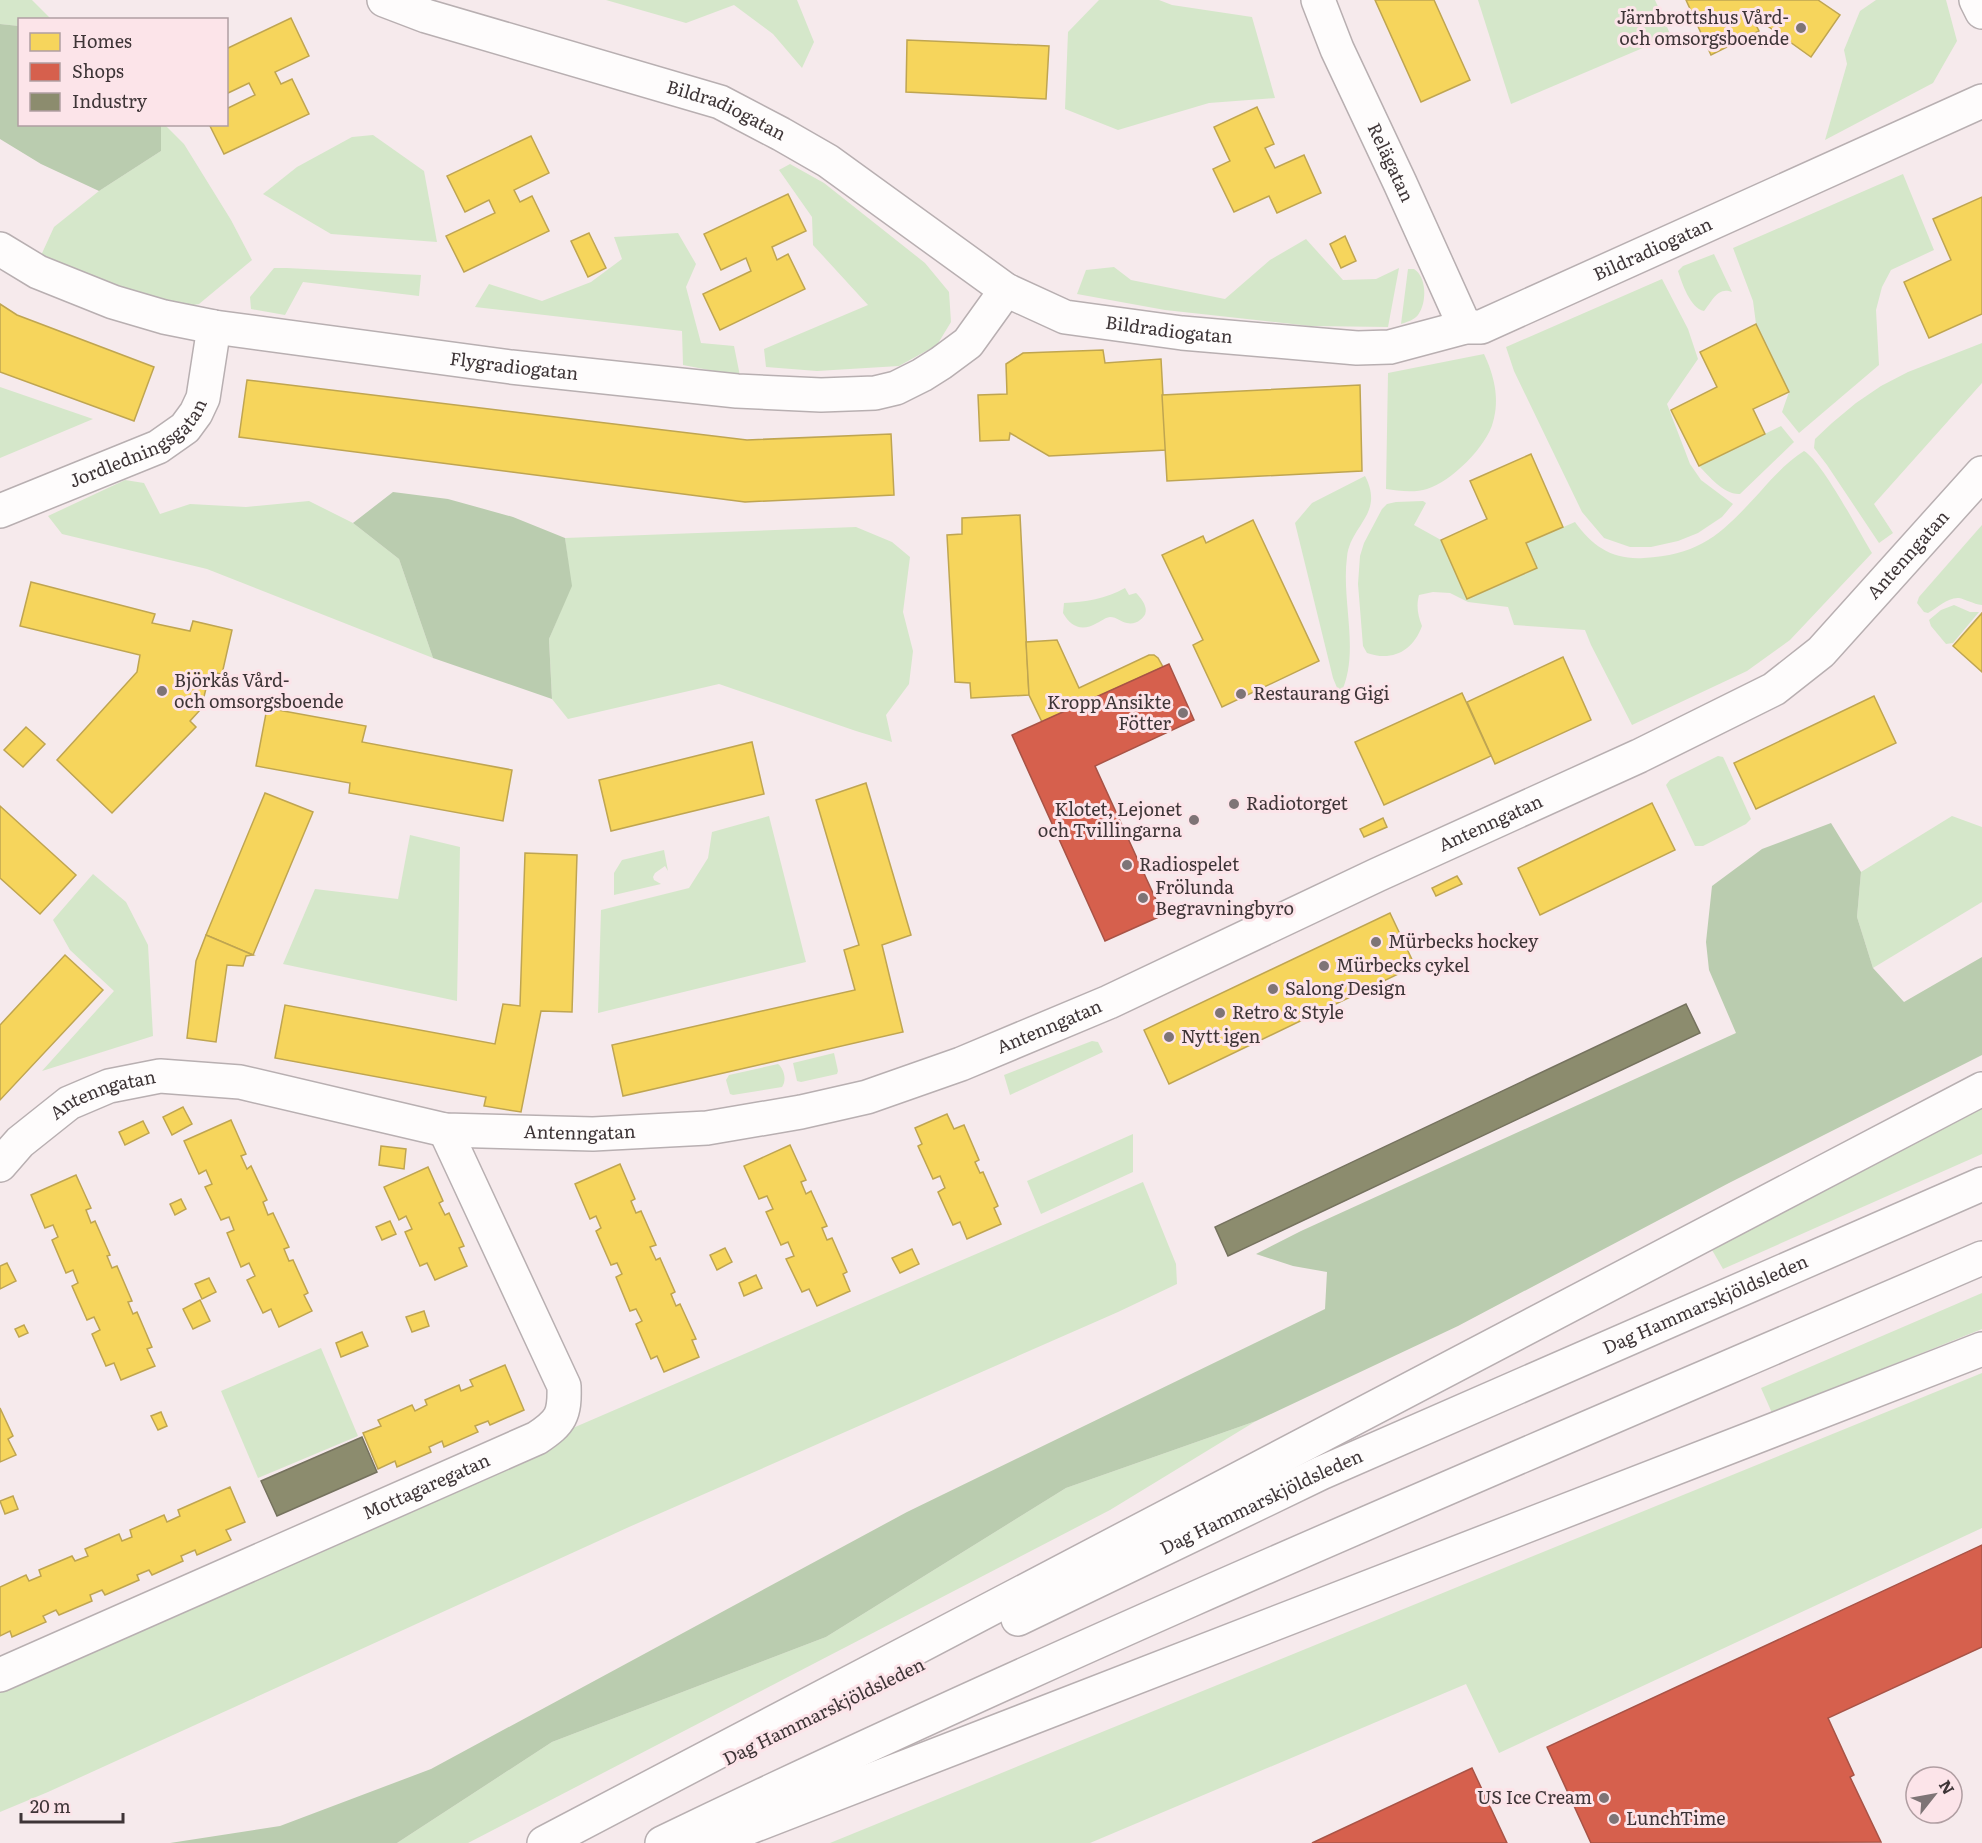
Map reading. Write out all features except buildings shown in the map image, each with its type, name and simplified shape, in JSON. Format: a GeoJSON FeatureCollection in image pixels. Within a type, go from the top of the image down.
{"type":"FeatureCollection","features":[{"type":"Feature","properties":{"kind":"street","name":"Bildradiogatan"},"geometry":{"type":"LineString","coordinates":[[384,0],[426,16],[720,102],[828,161],[1006,290],[1065,317],[1182,333],[1345,347],[1390,347],[1465,327],[1481,327],[1982,101]]}},
{"type":"Feature","properties":{"kind":"street","name":"Relägatan"},"geometry":{"type":"LineString","coordinates":[[1318,0],[1337,49],[1465,327]]}},
{"type":"Feature","properties":{"kind":"street"},"geometry":{"type":"LineString","coordinates":[[1976,0],[1982,12]]}},
{"type":"Feature","properties":{"kind":"street","name":"Flygradiogatan"},"geometry":{"type":"LineString","coordinates":[[0,249],[38,272],[113,302],[164,317],[214,327],[512,367],[737,391],[821,395],[875,393],[896,388],[922,375],[968,343],[1006,290]]}},
{"type":"Feature","properties":{"kind":"street","name":"Jordledningsgatan"},"geometry":{"type":"LineString","coordinates":[[0,511],[158,447],[185,428],[203,398],[214,327]]}},
{"type":"Feature","properties":{"kind":"street","name":"Antenngatan"},"geometry":{"type":"LineString","coordinates":[[0,1165],[20,1142],[69,1103],[109,1086],[160,1076],[240,1082],[445,1130],[593,1134],[707,1128],[801,1112],[867,1097],[962,1064],[1068,1020],[1660,746],[1774,689],[1821,652],[1982,474]]}},
{"type":"Feature","properties":{"kind":"street"},"geometry":{"type":"LineString","coordinates":[[544,1843],[1982,1089]]}},
{"type":"Feature","properties":{"kind":"street","name":"Mottagaregatan"},"geometry":{"type":"LineString","coordinates":[[0,1675],[537,1438],[555,1426],[565,1406],[564,1386],[445,1130]]}},
{"type":"Feature","properties":{"kind":"street","name":"Dag Hammarskjöldsleden"},"geometry":{"type":"LineString","coordinates":[[553,1843],[1321,1473],[1982,1184]]}},
{"type":"Feature","properties":{"kind":"street"},"geometry":{"type":"LineString","coordinates":[[662,1843],[814,1770],[1153,1616],[1982,1258]]}},
{"type":"Feature","properties":{"kind":"street"},"geometry":{"type":"LineString","coordinates":[[709,1843],[1982,1349]]}},
{"type":"Feature","properties":{"kind":"green space"},"geometry":{"type":"Polygon","coordinates":[[[0,0],[32,0],[50,18],[18,18],[18,26],[0,24],[0,0]]]}},
{"type":"Feature","properties":{"kind":"green space"},"geometry":{"type":"Polygon","coordinates":[[[606,0],[797,0],[814,42],[802,68],[773,34],[734,5],[686,23],[606,0]]]}},
{"type":"Feature","properties":{"kind":"green space"},"geometry":{"type":"Polygon","coordinates":[[[1099,0],[1159,0],[1172,5],[1252,17],[1275,98],[1209,103],[1118,130],[1065,109],[1068,32],[1099,0]]]}},
{"type":"Feature","properties":{"kind":"green space"},"geometry":{"type":"Polygon","coordinates":[[[1478,0],[1655,0],[1671,36],[1511,104],[1478,0]]]}},
{"type":"Feature","properties":{"kind":"green space"},"geometry":{"type":"Polygon","coordinates":[[[1876,0],[1946,0],[1957,41],[1933,83],[1825,140],[1847,64],[1844,50],[1860,11],[1876,0]]]}},
{"type":"Feature","properties":{"kind":"green space"},"geometry":{"type":"Polygon","coordinates":[[[0,24],[18,26],[18,126],[161,126],[161,151],[99,191],[41,164],[0,139],[0,24]]]}},
{"type":"Feature","properties":{"kind":"green space"},"geometry":{"type":"Polygon","coordinates":[[[161,126],[166,126],[184,144],[231,220],[252,260],[199,304],[162,311],[38,262],[54,227],[99,191],[161,151],[161,126]]]}},
{"type":"Feature","properties":{"kind":"green space"},"geometry":{"type":"Polygon","coordinates":[[[373,135],[424,171],[437,242],[331,234],[263,194],[297,167],[352,137],[373,135]]]}},
{"type":"Feature","properties":{"kind":"green space"},"geometry":{"type":"Polygon","coordinates":[[[790,164],[824,183],[925,263],[949,292],[951,322],[937,345],[899,366],[817,371],[766,367],[764,349],[868,305],[813,245],[812,217],[779,170],[790,164]]]}},
{"type":"Feature","properties":{"kind":"green space"},"geometry":{"type":"Polygon","coordinates":[[[1903,174],[1934,250],[1891,270],[1882,287],[1876,310],[1879,365],[1799,433],[1782,412],[1789,392],[1756,324],[1753,301],[1733,248],[1903,174]]]}},
{"type":"Feature","properties":{"kind":"green space"},"geometry":{"type":"Polygon","coordinates":[[[678,233],[696,264],[686,287],[701,343],[734,346],[740,376],[683,365],[682,331],[475,307],[489,284],[542,301],[591,282],[622,259],[614,237],[678,233]]]}},
{"type":"Feature","properties":{"kind":"green space"},"geometry":{"type":"Polygon","coordinates":[[[1306,239],[1343,280],[1376,279],[1399,268],[1388,327],[1310,326],[1165,310],[1077,294],[1086,270],[1114,267],[1131,280],[1225,299],[1270,260],[1306,239]]]}},
{"type":"Feature","properties":{"kind":"green space"},"geometry":{"type":"Polygon","coordinates":[[[1714,254],[1732,292],[1719,293],[1704,311],[1691,300],[1678,271],[1683,266],[1714,254]]]}},
{"type":"Feature","properties":{"kind":"green space"},"geometry":{"type":"Polygon","coordinates":[[[274,268],[421,275],[419,296],[303,282],[285,315],[251,309],[250,297],[274,268]]]}},
{"type":"Feature","properties":{"kind":"green space"},"geometry":{"type":"Polygon","coordinates":[[[1408,269],[1414,269],[1421,278],[1424,297],[1418,315],[1401,324],[1408,269]]]}},
{"type":"Feature","properties":{"kind":"green space"},"geometry":{"type":"Polygon","coordinates":[[[1662,279],[1688,329],[1698,359],[1667,404],[1690,464],[1701,480],[1733,504],[1722,517],[1698,533],[1678,541],[1651,547],[1630,547],[1604,538],[1582,512],[1514,371],[1506,347],[1662,279]]]}},
{"type":"Feature","properties":{"kind":"green space"},"geometry":{"type":"Polygon","coordinates":[[[1982,343],[1982,383],[1874,504],[1893,533],[1879,543],[1814,448],[1815,439],[1856,403],[1881,386],[1908,372],[1982,343]]]}},
{"type":"Feature","properties":{"kind":"green space"},"geometry":{"type":"Polygon","coordinates":[[[1484,354],[1491,370],[1496,405],[1493,422],[1484,442],[1457,471],[1436,485],[1417,491],[1386,489],[1388,373],[1484,354]]]}},
{"type":"Feature","properties":{"kind":"green space"},"geometry":{"type":"Polygon","coordinates":[[[0,387],[93,419],[0,458],[0,387]]]}},
{"type":"Feature","properties":{"kind":"green space"},"geometry":{"type":"Polygon","coordinates":[[[1781,426],[1794,442],[1740,494],[1723,488],[1699,466],[1781,426]]]}},
{"type":"Feature","properties":{"kind":"green space"},"geometry":{"type":"Polygon","coordinates":[[[1804,451],[1812,457],[1830,482],[1872,553],[1790,640],[1747,671],[1632,725],[1585,630],[1514,625],[1508,607],[1468,602],[1450,593],[1433,592],[1419,595],[1418,611],[1422,626],[1407,648],[1385,656],[1367,653],[1363,646],[1358,584],[1360,556],[1364,543],[1387,504],[1423,501],[1426,503],[1414,525],[1441,540],[1467,599],[1536,568],[1526,543],[1575,522],[1597,545],[1623,557],[1664,556],[1696,546],[1722,530],[1780,470],[1804,451]]]}},
{"type":"Feature","properties":{"kind":"green space"},"geometry":{"type":"Polygon","coordinates":[[[1365,476],[1370,489],[1369,510],[1349,546],[1347,557],[1346,592],[1350,645],[1346,679],[1340,695],[1333,678],[1295,523],[1312,503],[1365,476]]]}},
{"type":"Feature","properties":{"kind":"green space"},"geometry":{"type":"Polygon","coordinates":[[[125,480],[144,483],[160,514],[190,504],[246,507],[309,501],[353,523],[399,559],[433,658],[207,569],[62,534],[48,516],[125,480]]]}},
{"type":"Feature","properties":{"kind":"green space"},"geometry":{"type":"Polygon","coordinates":[[[393,492],[448,499],[513,517],[565,538],[572,586],[549,639],[552,699],[433,658],[399,559],[353,523],[393,492]]]}},
{"type":"Feature","properties":{"kind":"green space"},"geometry":{"type":"Polygon","coordinates":[[[1982,525],[1982,605],[1955,598],[1928,613],[1924,612],[1917,603],[1919,597],[1982,525]]]}},
{"type":"Feature","properties":{"kind":"green space"},"geometry":{"type":"Polygon","coordinates":[[[856,527],[892,542],[910,557],[903,612],[913,651],[909,684],[886,715],[892,742],[719,684],[568,719],[552,699],[549,639],[571,586],[565,538],[856,527]]]}},
{"type":"Feature","properties":{"kind":"green space"},"geometry":{"type":"Polygon","coordinates":[[[1125,588],[1129,595],[1136,593],[1145,606],[1144,617],[1137,622],[1127,623],[1110,617],[1092,626],[1077,627],[1063,613],[1064,603],[1095,599],[1125,588]]]}},
{"type":"Feature","properties":{"kind":"green space"},"geometry":{"type":"Polygon","coordinates":[[[1954,605],[1970,612],[1979,612],[1953,643],[1946,644],[1931,626],[1929,620],[1941,610],[1954,605]]]}},
{"type":"Feature","properties":{"kind":"green space"},"geometry":{"type":"Polygon","coordinates":[[[1718,756],[1723,757],[1751,819],[1746,824],[1703,846],[1695,846],[1666,785],[1670,780],[1718,756]]]}},
{"type":"Feature","properties":{"kind":"green space"},"geometry":{"type":"Polygon","coordinates":[[[769,816],[806,962],[598,1013],[601,910],[689,888],[708,858],[712,832],[769,816]]]}},
{"type":"Feature","properties":{"kind":"green space"},"geometry":{"type":"Polygon","coordinates":[[[1952,816],[1982,827],[1982,902],[1873,968],[1857,917],[1861,872],[1952,816]]]}},
{"type":"Feature","properties":{"kind":"green space"},"geometry":{"type":"Polygon","coordinates":[[[1831,823],[1861,872],[1857,917],[1873,968],[1904,1002],[1982,957],[1982,1055],[1729,1183],[1458,1326],[1256,1421],[1066,1488],[826,1637],[552,1742],[397,1843],[170,1843],[280,1826],[431,1769],[907,1512],[1325,1309],[1327,1272],[1293,1266],[1256,1254],[1301,1231],[1736,1033],[1709,970],[1706,942],[1712,886],[1762,849],[1831,823]]]}},
{"type":"Feature","properties":{"kind":"green space"},"geometry":{"type":"Polygon","coordinates":[[[410,835],[460,847],[457,1001],[283,964],[315,889],[398,899],[410,835]]]}},
{"type":"Feature","properties":{"kind":"green space"},"geometry":{"type":"Polygon","coordinates":[[[664,850],[668,871],[665,866],[653,877],[661,884],[614,895],[614,873],[622,860],[664,850]]]}},
{"type":"Feature","properties":{"kind":"green space"},"geometry":{"type":"Polygon","coordinates":[[[93,874],[126,902],[148,945],[153,1036],[42,1071],[114,991],[70,950],[53,920],[93,874]]]}},
{"type":"Feature","properties":{"kind":"green space"},"geometry":{"type":"Polygon","coordinates":[[[1092,1041],[1098,1042],[1103,1052],[1010,1095],[1004,1075],[1092,1041]]]}},
{"type":"Feature","properties":{"kind":"green space"},"geometry":{"type":"Polygon","coordinates":[[[834,1053],[837,1074],[797,1081],[793,1063],[834,1053]]]}},
{"type":"Feature","properties":{"kind":"green space"},"geometry":{"type":"Polygon","coordinates":[[[778,1064],[784,1075],[782,1087],[730,1094],[726,1080],[729,1075],[778,1064]]]}},
{"type":"Feature","properties":{"kind":"green space"},"geometry":{"type":"Polygon","coordinates":[[[1982,1106],[1982,1154],[1723,1269],[1708,1243],[1982,1106]]]}},
{"type":"Feature","properties":{"kind":"green space"},"geometry":{"type":"Polygon","coordinates":[[[1133,1134],[1133,1172],[1041,1214],[1027,1181],[1133,1134]]]}},
{"type":"Feature","properties":{"kind":"green space"},"geometry":{"type":"Polygon","coordinates":[[[1143,1182],[1176,1264],[1177,1284],[629,1527],[0,1812],[0,1675],[1143,1182]]]}},
{"type":"Feature","properties":{"kind":"green space"},"geometry":{"type":"Polygon","coordinates":[[[1982,1293],[1982,1329],[1772,1413],[1761,1388],[1982,1293]]]}},
{"type":"Feature","properties":{"kind":"green space"},"geometry":{"type":"Polygon","coordinates":[[[321,1348],[358,1436],[258,1478],[221,1391],[321,1348]]]}},
{"type":"Feature","properties":{"kind":"green space"},"geometry":{"type":"Polygon","coordinates":[[[1982,1373],[1982,1528],[1499,1753],[1466,1684],[1090,1843],[830,1843],[1982,1373]]]}},
{"type":"Feature","properties":{"kind":"green space"},"geometry":{"type":"Polygon","coordinates":[[[1256,1421],[1110,1510],[468,1843],[397,1843],[552,1742],[826,1637],[1066,1488],[1256,1421]]]}},
{"type":"Feature","properties":{"kind":"place","name":"Järnbrottshus Vård- och omsorgsboende"},"geometry":{"type":"Point","coordinates":[1801,28]}},
{"type":"Feature","properties":{"kind":"place","name":"Björkås Vård- och omsorgsboende"},"geometry":{"type":"Point","coordinates":[162,691]}},
{"type":"Feature","properties":{"kind":"place","name":"Restaurang Gigi"},"geometry":{"type":"Point","coordinates":[1241,694]}},
{"type":"Feature","properties":{"kind":"place","name":"Kropp Ansikte Fötter"},"geometry":{"type":"Point","coordinates":[1183,713]}},
{"type":"Feature","properties":{"kind":"place","name":"Radiotorget"},"geometry":{"type":"Point","coordinates":[1234,804]}},
{"type":"Feature","properties":{"kind":"place","name":"Klotet, Lejonet och Tvillingarna"},"geometry":{"type":"Point","coordinates":[1194,820]}},
{"type":"Feature","properties":{"kind":"place","name":"Radiospelet"},"geometry":{"type":"Point","coordinates":[1127,865]}},
{"type":"Feature","properties":{"kind":"place","name":"Frölunda Begravningbyro"},"geometry":{"type":"Point","coordinates":[1143,898]}},
{"type":"Feature","properties":{"kind":"place","name":"Mürbecks hockey"},"geometry":{"type":"Point","coordinates":[1376,942]}},
{"type":"Feature","properties":{"kind":"place","name":"Mürbecks cykel"},"geometry":{"type":"Point","coordinates":[1324,966]}},
{"type":"Feature","properties":{"kind":"place","name":"Salong Design"},"geometry":{"type":"Point","coordinates":[1273,989]}},
{"type":"Feature","properties":{"kind":"place","name":"Retro & Style"},"geometry":{"type":"Point","coordinates":[1220,1013]}},
{"type":"Feature","properties":{"kind":"place","name":"Nytt igen"},"geometry":{"type":"Point","coordinates":[1169,1037]}},
{"type":"Feature","properties":{"kind":"place","name":"US Ice Cream"},"geometry":{"type":"Point","coordinates":[1604,1798]}},
{"type":"Feature","properties":{"kind":"place","name":"LunchTime"},"geometry":{"type":"Point","coordinates":[1614,1819]}}]}
